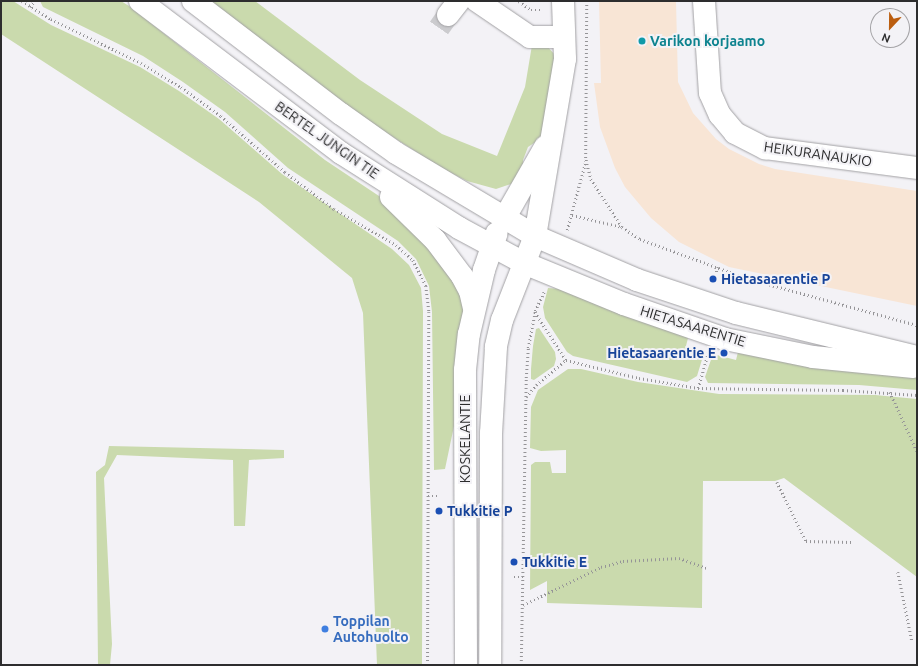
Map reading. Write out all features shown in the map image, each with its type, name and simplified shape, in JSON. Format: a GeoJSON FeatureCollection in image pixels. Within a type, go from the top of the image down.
{"type":"FeatureCollection","features":[{"type":"Feature","properties":{"kind":"main road","name":"BERTEL JUNGIN TIE"},"geometry":{"type":"LineString","coordinates":[[140,1],[341,153],[492,246],[524,263]]}},
{"type":"Feature","properties":{"kind":"main road","name":"BERTEL JUNGIN TIE"},"geometry":{"type":"LineString","coordinates":[[194,1],[353,123],[396,153],[504,219],[535,236]]}},
{"type":"Feature","properties":{"kind":"main road"},"geometry":{"type":"LineString","coordinates":[[477,1],[521,34],[530,37],[564,37]]}},
{"type":"Feature","properties":{"kind":"main road"},"geometry":{"type":"LineString","coordinates":[[554,126],[565,59],[563,1]]}},
{"type":"Feature","properties":{"kind":"main road","name":"HEIKURANAUKIO"},"geometry":{"type":"LineString","coordinates":[[704,1],[710,93],[727,125],[744,139],[765,148],[917,168]]}},
{"type":"Feature","properties":{"kind":"main road","name":"KOSKELANTIE"},"geometry":{"type":"LineString","coordinates":[[466,665],[465,377],[475,310],[492,246],[504,219],[536,166],[554,126]]}},
{"type":"Feature","properties":{"kind":"main road","name":"KOSKELANTIE"},"geometry":{"type":"LineString","coordinates":[[490,665],[493,378],[502,320],[535,236],[554,126]]}},
{"type":"Feature","properties":{"kind":"main road"},"geometry":{"type":"LineString","coordinates":[[341,153],[405,209],[435,240],[462,276],[470,291],[475,310]]}},
{"type":"Feature","properties":{"kind":"main road","name":"HIETASAARENTIE"},"geometry":{"type":"LineString","coordinates":[[535,236],[637,280],[736,313],[917,357]]}},
{"type":"Feature","properties":{"kind":"main road","name":"HIETASAARENTIE"},"geometry":{"type":"LineString","coordinates":[[524,263],[551,276],[624,304],[726,339],[820,358],[917,367]]}},
{"type":"Feature","properties":{"kind":"path"},"geometry":{"type":"LineString","coordinates":[[22,1],[30,7],[141,63],[181,87],[221,116],[291,177],[334,209],[396,245],[413,260],[426,286],[429,312],[428,665]]}},
{"type":"Feature","properties":{"kind":"path"},"geometry":{"type":"LineString","coordinates":[[30,7],[34,1]]}},
{"type":"Feature","properties":{"kind":"path"},"geometry":{"type":"LineString","coordinates":[[519,1],[531,10],[543,10]]}},
{"type":"Feature","properties":{"kind":"path"},"geometry":{"type":"LineString","coordinates":[[561,248],[572,215],[586,160],[587,1]]}},
{"type":"Feature","properties":{"kind":"path"},"geometry":{"type":"LineString","coordinates":[[586,160],[591,180],[622,227]]}},
{"type":"Feature","properties":{"kind":"path"},"geometry":{"type":"LineString","coordinates":[[572,215],[622,227],[640,239],[746,278],[917,325]]}},
{"type":"Feature","properties":{"kind":"path"},"geometry":{"type":"LineString","coordinates":[[713,279],[718,267]]}},
{"type":"Feature","properties":{"kind":"path"},"geometry":{"type":"LineString","coordinates":[[521,665],[528,348],[535,311],[551,276]]}},
{"type":"Feature","properties":{"kind":"path"},"geometry":{"type":"LineString","coordinates":[[535,311],[566,360],[638,378],[698,388],[890,392],[917,395]]}},
{"type":"Feature","properties":{"kind":"path"},"geometry":{"type":"LineString","coordinates":[[698,388],[710,349]]}},
{"type":"Feature","properties":{"kind":"path"},"geometry":{"type":"LineString","coordinates":[[526,398],[536,385],[566,360]]}},
{"type":"Feature","properties":{"kind":"path"},"geometry":{"type":"LineString","coordinates":[[890,392],[917,451]]}},
{"type":"Feature","properties":{"kind":"path"},"geometry":{"type":"LineString","coordinates":[[777,482],[806,541],[851,542]]}},
{"type":"Feature","properties":{"kind":"path"},"geometry":{"type":"LineString","coordinates":[[428,496],[439,496]]}},
{"type":"Feature","properties":{"kind":"path"},"geometry":{"type":"LineString","coordinates":[[523,605],[601,568],[623,561],[679,558],[706,568]]}},
{"type":"Feature","properties":{"kind":"path"},"geometry":{"type":"LineString","coordinates":[[898,572],[912,640]]}},
{"type":"Feature","properties":{"kind":"path"},"geometry":{"type":"LineString","coordinates":[[514,577],[524,577]]}},
{"type":"Feature","properties":{"kind":"shaded area"},"geometry":{"type":"Polygon","coordinates":[[[599,1],[676,1],[678,82],[693,113],[716,139],[729,149],[759,164],[775,169],[917,191],[917,306],[729,267],[679,242],[651,218],[625,187],[615,168],[600,127],[594,83],[601,83],[599,1]]]}},
{"type":"Feature","properties":{"kind":"green space"},"geometry":{"type":"Polygon","coordinates":[[[1,1],[13,1],[51,25],[140,67],[179,91],[219,119],[282,174],[392,249],[409,265],[421,288],[423,311],[422,665],[377,665],[363,313],[352,278],[259,202],[1,34],[1,1]]]}},
{"type":"Feature","properties":{"kind":"green space"},"geometry":{"type":"Polygon","coordinates":[[[40,1],[121,1],[325,160],[391,204],[408,219],[462,291],[466,303],[454,426],[445,469],[434,470],[432,312],[429,286],[416,259],[398,241],[288,168],[225,112],[183,82],[143,56],[43,7],[40,1]]]}},
{"type":"Feature","properties":{"kind":"green space"},"geometry":{"type":"Polygon","coordinates":[[[208,1],[255,1],[360,80],[442,134],[497,156],[525,87],[532,45],[546,45],[556,56],[545,123],[540,139],[528,147],[523,160],[523,171],[511,184],[496,189],[467,181],[443,169],[360,116],[208,1]]]}},
{"type":"Feature","properties":{"kind":"green space"},"geometry":{"type":"Polygon","coordinates":[[[548,288],[560,289],[652,320],[688,338],[686,346],[704,353],[697,376],[687,382],[573,356],[567,352],[545,318],[543,307],[548,288]]]}},
{"type":"Feature","properties":{"kind":"green space"},"geometry":{"type":"Polygon","coordinates":[[[539,328],[555,352],[556,359],[554,366],[534,380],[531,379],[533,346],[536,329],[539,328]]]}},
{"type":"Feature","properties":{"kind":"green space"},"geometry":{"type":"Polygon","coordinates":[[[738,352],[917,375],[917,390],[859,385],[708,383],[705,377],[713,354],[736,360],[738,352]]]}},
{"type":"Feature","properties":{"kind":"green space"},"geometry":{"type":"Polygon","coordinates":[[[568,369],[581,369],[638,382],[719,394],[875,395],[917,399],[917,577],[784,478],[775,481],[703,481],[702,608],[547,603],[547,581],[530,590],[531,465],[535,462],[550,462],[552,473],[566,473],[566,450],[541,451],[530,448],[531,407],[538,390],[568,369]]]}},
{"type":"Feature","properties":{"kind":"green space"},"geometry":{"type":"Polygon","coordinates":[[[109,446],[284,450],[284,458],[249,460],[245,526],[234,526],[233,460],[117,455],[104,478],[112,644],[110,665],[98,665],[96,472],[105,465],[109,446]]]}},
{"type":"Feature","properties":{"kind":"tunnel"},"geometry":{"type":"LineString","coordinates":[[439,28],[448,15]]}},
{"type":"Feature","properties":{"kind":"place","name":"Varikon korjaamo"},"geometry":{"type":"Point","coordinates":[642,41]}},
{"type":"Feature","properties":{"kind":"place","name":"Hietasaarentie P"},"geometry":{"type":"Point","coordinates":[713,279]}},
{"type":"Feature","properties":{"kind":"place","name":"Hietasaarentie E"},"geometry":{"type":"Point","coordinates":[724,353]}},
{"type":"Feature","properties":{"kind":"place","name":"Tukkitie P"},"geometry":{"type":"Point","coordinates":[439,511]}},
{"type":"Feature","properties":{"kind":"place","name":"Tukkitie E"},"geometry":{"type":"Point","coordinates":[514,562]}},
{"type":"Feature","properties":{"kind":"place","name":"Toppilan Autohuolto"},"geometry":{"type":"Point","coordinates":[325,629]}}]}
